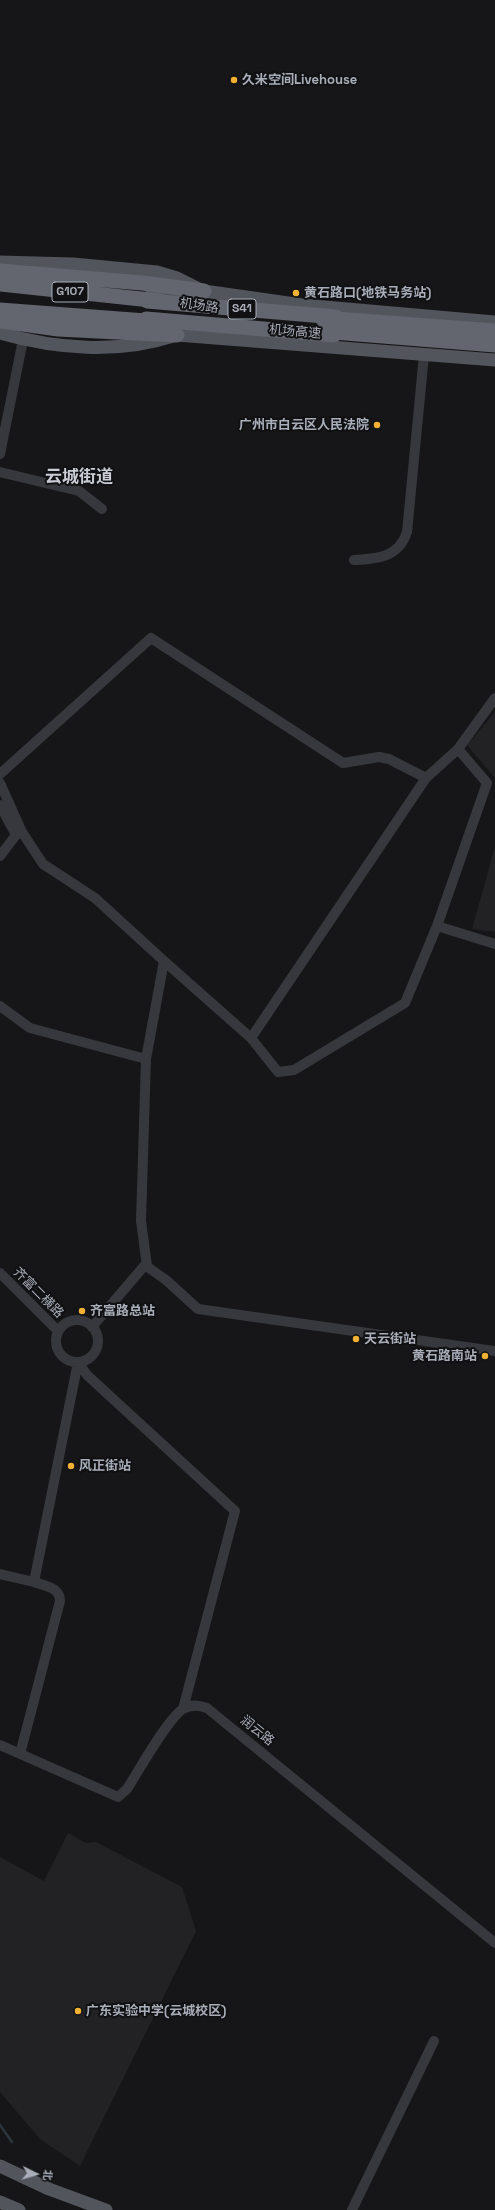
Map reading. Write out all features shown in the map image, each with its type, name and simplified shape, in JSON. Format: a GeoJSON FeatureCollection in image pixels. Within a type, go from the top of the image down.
{"type":"FeatureCollection","features":[{"type":"Feature","properties":{"kind":"highway"},"geometry":{"type":"LineString","coordinates":[[0,272],[142,282],[204,292]]}},
{"type":"Feature","properties":{"kind":"highway","name":"机场路"},"geometry":{"type":"LineString","coordinates":[[0,284],[141,298],[222,317]]}},
{"type":"Feature","properties":{"kind":"highway","name":"机场高速"},"geometry":{"type":"LineString","coordinates":[[0,289],[495,330]]}},
{"type":"Feature","properties":{"kind":"highway","name":"机场高速"},"geometry":{"type":"LineString","coordinates":[[0,306],[495,347]]}},
{"type":"Feature","properties":{"kind":"highway","name":"机场路"},"geometry":{"type":"LineString","coordinates":[[0,310],[134,321],[222,317],[354,328],[495,347]]}},
{"type":"Feature","properties":{"kind":"highway"},"geometry":{"type":"LineString","coordinates":[[0,321],[58,329],[177,335]]}},
{"type":"Feature","properties":{"kind":"highway","name":"机场路"},"geometry":{"type":"LineString","coordinates":[[354,328],[495,330]]}},
{"type":"Feature","properties":{"kind":"main road"},"geometry":{"type":"LineString","coordinates":[[0,262],[73,264],[157,272],[177,278],[204,292]]}},
{"type":"Feature","properties":{"kind":"main road"},"geometry":{"type":"LineString","coordinates":[[141,298],[204,292],[302,305],[495,322]]}},
{"type":"Feature","properties":{"kind":"main road"},"geometry":{"type":"LineString","coordinates":[[0,333],[23,340],[107,348],[126,348],[148,344],[177,335],[222,317]]}},
{"type":"Feature","properties":{"kind":"main road"},"geometry":{"type":"LineString","coordinates":[[134,321],[177,335],[495,360]]}},
{"type":"Feature","properties":{"kind":"main road"},"geometry":{"type":"LineString","coordinates":[[0,2166],[49,2189],[106,2210]]}},
{"type":"Feature","properties":{"kind":"main road"},"geometry":{"type":"LineString","coordinates":[[0,2202],[19,2210]]}},
{"type":"Feature","properties":{"kind":"street"},"geometry":{"type":"LineString","coordinates":[[0,454],[23,340]]}},
{"type":"Feature","properties":{"kind":"street"},"geometry":{"type":"LineString","coordinates":[[354,560],[377,559],[386,556],[393,552],[404,540],[407,532],[424,354]]}},
{"type":"Feature","properties":{"kind":"street"},"geometry":{"type":"LineString","coordinates":[[0,472],[79,491],[102,509]]}},
{"type":"Feature","properties":{"kind":"street"},"geometry":{"type":"LineString","coordinates":[[0,774],[151,638],[343,763],[379,757],[389,759],[426,778]]}},
{"type":"Feature","properties":{"kind":"street"},"geometry":{"type":"LineString","coordinates":[[251,1038],[426,778],[458,749],[495,698]]}},
{"type":"Feature","properties":{"kind":"street"},"geometry":{"type":"LineString","coordinates":[[0,805],[19,834],[44,864],[95,898],[251,1038],[278,1072],[294,1070],[405,1003],[437,926],[487,783],[458,749]]}},
{"type":"Feature","properties":{"kind":"street"},"geometry":{"type":"LineString","coordinates":[[0,783],[19,834]]}},
{"type":"Feature","properties":{"kind":"street"},"geometry":{"type":"LineString","coordinates":[[0,856],[19,834]]}},
{"type":"Feature","properties":{"kind":"street"},"geometry":{"type":"LineString","coordinates":[[437,926],[495,944]]}},
{"type":"Feature","properties":{"kind":"street"},"geometry":{"type":"LineString","coordinates":[[164,961],[146,1059],[140,1221],[147,1266],[198,1309],[495,1351]]}},
{"type":"Feature","properties":{"kind":"street"},"geometry":{"type":"LineString","coordinates":[[0,1006],[30,1028],[146,1059]]}},
{"type":"Feature","properties":{"kind":"street"},"geometry":{"type":"LineString","coordinates":[[92,1327],[145,1265],[147,1266]]}},
{"type":"Feature","properties":{"kind":"street","name":"齐富二横路"},"geometry":{"type":"LineString","coordinates":[[0,1273],[58,1331]]}},
{"type":"Feature","properties":{"kind":"street"},"geometry":{"type":"LineString","coordinates":[[75,1320],[85,1322],[92,1327],[97,1335],[97,1347],[91,1357],[78,1362],[71,1362],[60,1355],[56,1343],[58,1331],[65,1324],[75,1320]]}},
{"type":"Feature","properties":{"kind":"street"},"geometry":{"type":"LineString","coordinates":[[34,1582],[78,1362]]}},
{"type":"Feature","properties":{"kind":"street"},"geometry":{"type":"LineString","coordinates":[[0,1745],[118,1797],[127,1789],[171,1721],[183,1709],[235,1512],[87,1375],[78,1362]]}},
{"type":"Feature","properties":{"kind":"street"},"geometry":{"type":"LineString","coordinates":[[0,1574],[34,1582],[57,1590],[60,1595],[60,1601],[20,1754]]}},
{"type":"Feature","properties":{"kind":"street","name":"润云路"},"geometry":{"type":"LineString","coordinates":[[183,1709],[196,1704],[207,1708],[495,1943]]}},
{"type":"Feature","properties":{"kind":"street"},"geometry":{"type":"LineString","coordinates":[[352,2210],[434,2041]]}},
{"type":"Feature","properties":{"kind":"shaded area"},"geometry":{"type":"Polygon","coordinates":[[[495,712],[495,778],[467,745],[495,712]]]}},
{"type":"Feature","properties":{"kind":"shaded area"},"geometry":{"type":"Polygon","coordinates":[[[495,847],[495,932],[472,929],[495,847]]]}},
{"type":"Feature","properties":{"kind":"shaded area","name":"广东实验中学(云城校区)"},"geometry":{"type":"Polygon","coordinates":[[[68,1833],[86,1843],[96,1842],[182,1887],[196,1931],[80,2166],[40,2139],[0,2092],[0,1857],[44,1881],[68,1833]]]}},
{"type":"Feature","properties":{"kind":"waterway"},"geometry":{"type":"LineString","coordinates":[[0,2125],[12,2142]]}},
{"type":"Feature","properties":{"kind":"place","name":"久米空间Livehouse"},"geometry":{"type":"Point","coordinates":[234,80]}},
{"type":"Feature","properties":{"kind":"place","name":"黄石路口(地铁马务站)"},"geometry":{"type":"Point","coordinates":[296,293]}},
{"type":"Feature","properties":{"kind":"place","name":"广州市白云区人民法院"},"geometry":{"type":"Point","coordinates":[377,425]}},
{"type":"Feature","properties":{"kind":"place","name":"齐富路总站"},"geometry":{"type":"Point","coordinates":[82,1311]}},
{"type":"Feature","properties":{"kind":"place","name":"天云街站"},"geometry":{"type":"Point","coordinates":[356,1339]}},
{"type":"Feature","properties":{"kind":"place","name":"黄石路南站"},"geometry":{"type":"Point","coordinates":[485,1356]}},
{"type":"Feature","properties":{"kind":"place","name":"风正街站"},"geometry":{"type":"Point","coordinates":[71,1466]}},
{"type":"Feature","properties":{"kind":"place","name":"广东实验中学(云城校区)"},"geometry":{"type":"Point","coordinates":[78,2011]}},
{"type":"Feature","properties":{"kind":"district","name":"云城街道"},"geometry":{"type":"Point","coordinates":[79,477]}}]}
